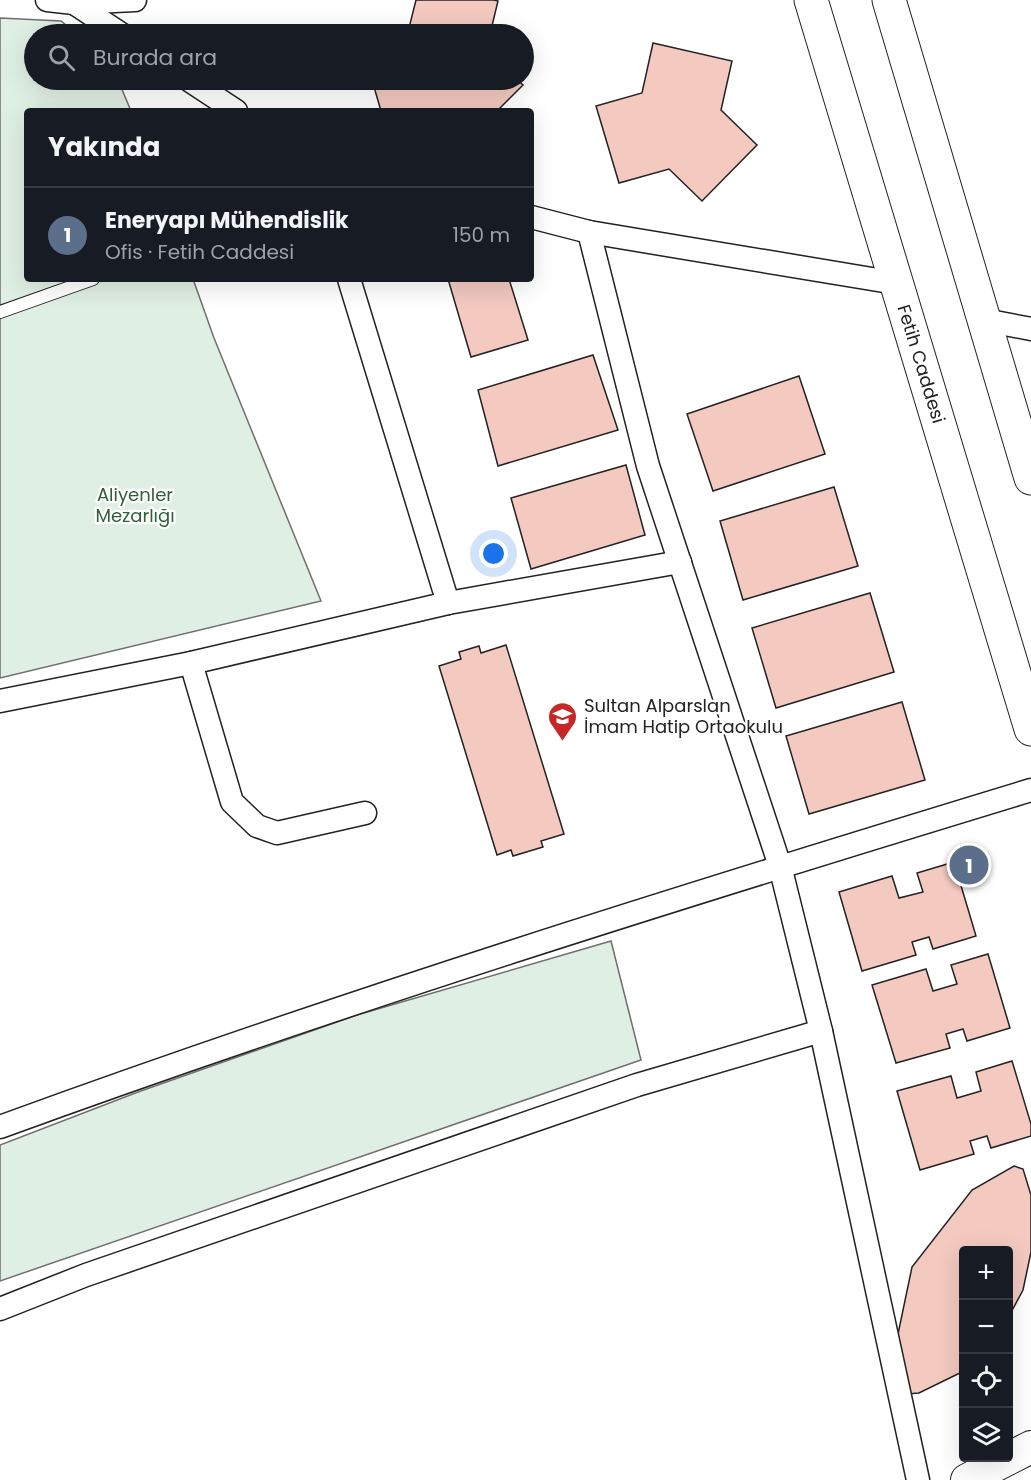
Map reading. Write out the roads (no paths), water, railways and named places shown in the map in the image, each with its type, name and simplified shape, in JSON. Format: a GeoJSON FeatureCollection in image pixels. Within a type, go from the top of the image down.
{"type":"FeatureCollection","features":[{"type":"Feature","properties":{"kind":"main road","name":"Fetih Caddesi"},"geometry":{"type":"LineString","coordinates":[[811,0],[1031,729]]}},
{"type":"Feature","properties":{"kind":"main road"},"geometry":{"type":"LineString","coordinates":[[889,0],[1031,478]]}},
{"type":"Feature","properties":{"kind":"street"},"geometry":{"type":"LineString","coordinates":[[47,0],[74,3],[135,0]]}},
{"type":"Feature","properties":{"kind":"street"},"geometry":{"type":"LineString","coordinates":[[74,3],[106,24]]}},
{"type":"Feature","properties":{"kind":"street"},"geometry":{"type":"LineString","coordinates":[[204,90],[231,108]]}},
{"type":"Feature","properties":{"kind":"street"},"geometry":{"type":"LineString","coordinates":[[534,218],[589,232],[896,283]]}},
{"type":"Feature","properties":{"kind":"street"},"geometry":{"type":"LineString","coordinates":[[589,232],[648,466],[780,866],[820,1031],[918,1480]]}},
{"type":"Feature","properties":{"kind":"street"},"geometry":{"type":"LineString","coordinates":[[350,282],[448,603]]}},
{"type":"Feature","properties":{"kind":"street"},"geometry":{"type":"LineString","coordinates":[[984,320],[1031,329]]}},
{"type":"Feature","properties":{"kind":"street"},"geometry":{"type":"LineString","coordinates":[[0,701],[191,663],[448,603],[680,562]]}},
{"type":"Feature","properties":{"kind":"street"},"geometry":{"type":"LineString","coordinates":[[191,663],[232,802],[257,826],[277,833],[365,813]]}},
{"type":"Feature","properties":{"kind":"street"},"geometry":{"type":"LineString","coordinates":[[0,1127],[156,1069],[780,866],[1031,790]]}},
{"type":"Feature","properties":{"kind":"street"},"geometry":{"type":"LineString","coordinates":[[0,1309],[86,1275],[638,1085],[820,1031]]}},
{"type":"Feature","properties":{"kind":"street"},"geometry":{"type":"LineString","coordinates":[[967,1480],[1031,1447]]}},
{"type":"Feature","properties":{"kind":"lane"},"geometry":{"type":"LineString","coordinates":[[0,312],[85,282]]}},
{"type":"Feature","properties":{"kind":"place","name":"Sultan Alparslan İmam Hatip Ortaokulu"},"geometry":{"type":"Point","coordinates":[563,742]}},
{"type":"Feature","properties":{"kind":"place","name":"Eneryapı Mühendislik"},"geometry":{"type":"Point","coordinates":[969,865]}},
{"type":"Feature","properties":{"kind":"park label","name":"Aliyenler Mezarlığı"},"geometry":{"type":"Point","coordinates":[135,505]}}]}
